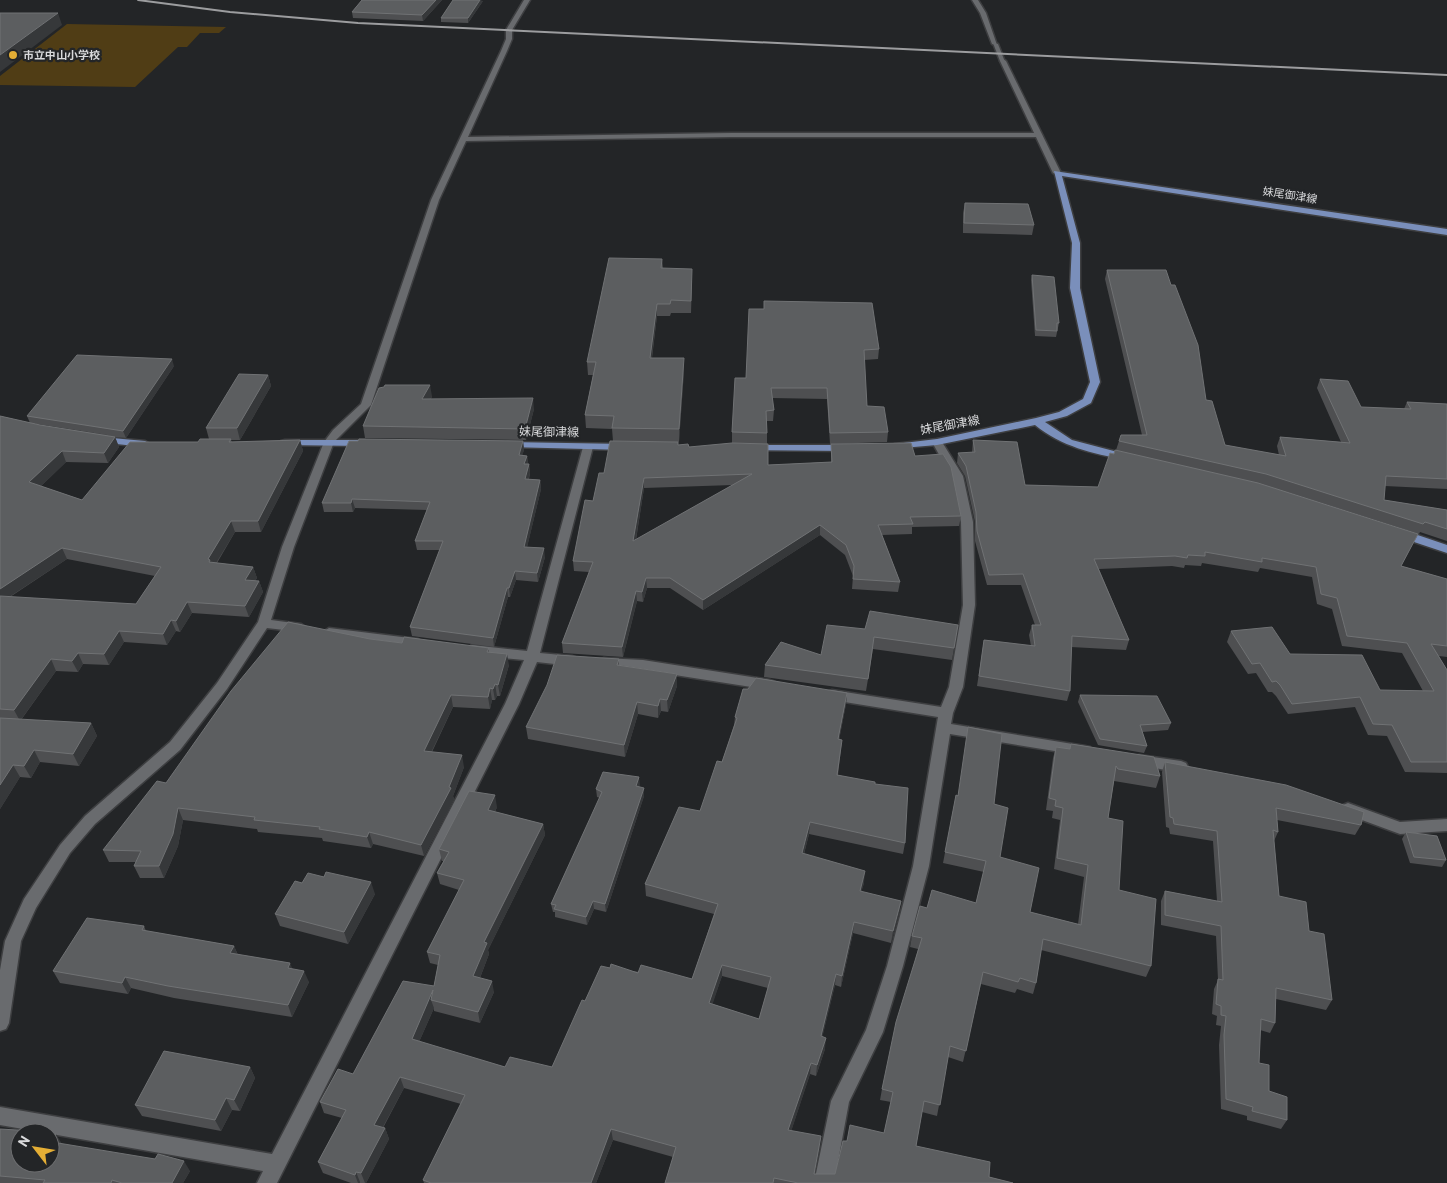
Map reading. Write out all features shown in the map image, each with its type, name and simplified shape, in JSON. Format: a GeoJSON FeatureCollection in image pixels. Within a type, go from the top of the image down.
{"type":"FeatureCollection","features":[{"type":"Feature","properties":{"kind":"main road","name":"妹尾御津線"},"geometry":{"type":"LineString","coordinates":[[888,447],[937,442],[1037,421],[1063,414],[1087,401],[1095,382],[1075,288],[1076,243],[1057,174],[1447,232]]}},
{"type":"Feature","properties":{"kind":"main road"},"geometry":{"type":"LineString","coordinates":[[1037,421],[1055,437],[1072,445],[1137,460]]}},
{"type":"Feature","properties":{"kind":"main road"},"geometry":{"type":"LineString","coordinates":[[92,439],[131,444],[160,444]]}},
{"type":"Feature","properties":{"kind":"main road"},"geometry":{"type":"LineString","coordinates":[[273,444],[379,443]]}},
{"type":"Feature","properties":{"kind":"main road","name":"妹尾御津線"},"geometry":{"type":"LineString","coordinates":[[498,445],[636,447]]}},
{"type":"Feature","properties":{"kind":"main road"},"geometry":{"type":"LineString","coordinates":[[742,448],[858,448]]}},
{"type":"Feature","properties":{"kind":"main road"},"geometry":{"type":"LineString","coordinates":[[1392,530],[1447,549]]}},
{"type":"Feature","properties":{"kind":"street"},"geometry":{"type":"LineString","coordinates":[[0,1024],[13,941],[30,904],[65,849],[90,820],[175,746],[222,686],[264,623],[288,547],[329,442],[335,433],[357,417],[366,405],[435,200],[504,51],[509,39],[509,30],[527,0]]}},
{"type":"Feature","properties":{"kind":"street"},"geometry":{"type":"LineString","coordinates":[[975,0],[983,13],[1003,61],[1057,174]]}},
{"type":"Feature","properties":{"kind":"street"},"geometry":{"type":"LineString","coordinates":[[464,139],[779,135],[1038,135]]}},
{"type":"Feature","properties":{"kind":"street"},"geometry":{"type":"LineString","coordinates":[[824,1183],[840,1101],[874,1032],[898,957],[921,866],[945,721],[956,686],[963,646],[969,604],[967,522],[963,496],[957,476],[937,442]]}},
{"type":"Feature","properties":{"kind":"street"},"geometry":{"type":"LineString","coordinates":[[267,1183],[512,704],[532,658],[588,447]]}},
{"type":"Feature","properties":{"kind":"street"},"geometry":{"type":"LineString","coordinates":[[264,623],[427,644]]}},
{"type":"Feature","properties":{"kind":"street"},"geometry":{"type":"LineString","coordinates":[[456,648],[532,658],[643,666],[780,687]]}},
{"type":"Feature","properties":{"kind":"street"},"geometry":{"type":"LineString","coordinates":[[819,693],[1100,753]]}},
{"type":"Feature","properties":{"kind":"street"},"geometry":{"type":"LineString","coordinates":[[1129,758],[1198,769]]}},
{"type":"Feature","properties":{"kind":"street"},"geometry":{"type":"LineString","coordinates":[[1335,804],[1400,828],[1447,825]]}},
{"type":"Feature","properties":{"kind":"street"},"geometry":{"type":"LineString","coordinates":[[0,1116],[276,1164]]}},
{"type":"Feature","properties":{"kind":"shaded area"},"geometry":{"type":"Polygon","coordinates":[[[67,24],[226,27],[219,33],[200,33],[187,47],[178,47],[135,87],[0,85],[0,76],[67,24]]]}},
{"type":"Feature","properties":{"kind":"building"},"geometry":{"type":"Polygon","coordinates":[[[362,0],[436,0],[422,15],[352,12],[362,0]]]}},
{"type":"Feature","properties":{"kind":"building"},"geometry":{"type":"Polygon","coordinates":[[[453,0],[480,0],[468,18],[441,18],[453,0]]]}},
{"type":"Feature","properties":{"kind":"building"},"geometry":{"type":"Polygon","coordinates":[[[0,13],[58,13],[0,55],[0,13]]]}},
{"type":"Feature","properties":{"kind":"building"},"geometry":{"type":"Polygon","coordinates":[[[965,203],[1028,204],[1034,225],[964,223],[965,203]]]}},
{"type":"Feature","properties":{"kind":"building"},"geometry":{"type":"Polygon","coordinates":[[[609,258],[662,259],[661,268],[692,269],[691,301],[671,300],[670,304],[657,304],[650,358],[684,358],[679,429],[612,428],[614,416],[585,415],[596,362],[587,362],[609,258]]]}},
{"type":"Feature","properties":{"kind":"building"},"geometry":{"type":"Polygon","coordinates":[[[1107,270],[1166,270],[1171,285],[1175,285],[1198,345],[1206,400],[1212,401],[1225,445],[1286,456],[1280,437],[1350,443],[1320,379],[1348,381],[1361,407],[1411,409],[1407,402],[1447,404],[1447,479],[1386,476],[1384,500],[1447,510],[1447,529],[1425,522],[1423,524],[1266,474],[1119,441],[1121,435],[1147,435],[1107,270]]]}},
{"type":"Feature","properties":{"kind":"building"},"geometry":{"type":"Polygon","coordinates":[[[1032,275],[1054,277],[1059,323],[1057,323],[1057,331],[1036,330],[1032,275]]]}},
{"type":"Feature","properties":{"kind":"building"},"geometry":{"type":"Polygon","coordinates":[[[764,301],[872,303],[879,349],[864,350],[867,406],[884,407],[888,432],[830,433],[827,388],[771,388],[774,410],[766,411],[767,433],[732,432],[735,378],[746,378],[749,309],[764,309],[764,301]]]}},
{"type":"Feature","properties":{"kind":"building"},"geometry":{"type":"Polygon","coordinates":[[[77,355],[172,359],[123,431],[27,416],[77,355]]]}},
{"type":"Feature","properties":{"kind":"building"},"geometry":{"type":"Polygon","coordinates":[[[239,374],[268,375],[237,428],[206,428],[239,374]]]}},
{"type":"Feature","properties":{"kind":"building"},"geometry":{"type":"Polygon","coordinates":[[[385,385],[430,385],[422,399],[533,398],[525,429],[363,426],[379,388],[385,385]]]}},
{"type":"Feature","properties":{"kind":"building"},"geometry":{"type":"Polygon","coordinates":[[[0,416],[40,425],[115,437],[104,453],[62,451],[29,482],[82,500],[130,442],[198,442],[200,439],[231,439],[229,442],[300,440],[258,521],[231,521],[208,559],[210,560],[209,562],[253,567],[245,580],[259,581],[245,606],[187,602],[176,621],[171,620],[163,634],[119,631],[104,654],[78,653],[72,661],[51,659],[14,710],[0,709],[0,596],[136,604],[161,567],[62,548],[0,589],[0,416]]]}},
{"type":"Feature","properties":{"kind":"building"},"geometry":{"type":"Polygon","coordinates":[[[359,439],[523,441],[519,455],[527,456],[524,464],[529,464],[525,479],[540,480],[524,547],[544,548],[537,573],[515,571],[509,588],[507,588],[493,638],[410,627],[443,541],[415,541],[430,502],[352,499],[351,503],[322,503],[349,441],[358,441],[359,439]]]}},
{"type":"Feature","properties":{"kind":"building"},"geometry":{"type":"Polygon","coordinates":[[[973,440],[1017,442],[1025,485],[1098,487],[1110,453],[1114,454],[1115,450],[1258,483],[1418,534],[1401,566],[1447,579],[1447,646],[1431,644],[1447,670],[1447,762],[1411,762],[1392,725],[1373,724],[1360,697],[1292,704],[1280,685],[1276,681],[1272,682],[1260,663],[1252,664],[1231,631],[1272,627],[1290,654],[1362,655],[1380,690],[1434,691],[1407,643],[1347,636],[1337,598],[1321,594],[1316,567],[1262,558],[1262,562],[1205,552],[1205,556],[1188,555],[1187,558],[1175,556],[1094,559],[1129,640],[1072,636],[1070,691],[979,676],[984,640],[1035,646],[1032,625],[1041,625],[1023,574],[989,575],[977,531],[976,512],[966,466],[958,453],[975,452],[973,440]]]}},
{"type":"Feature","properties":{"kind":"building"},"geometry":{"type":"Polygon","coordinates":[[[610,441],[678,442],[678,445],[688,444],[689,447],[732,443],[768,444],[768,465],[832,462],[831,444],[911,443],[915,456],[943,454],[951,467],[961,516],[910,517],[913,524],[878,525],[900,582],[853,579],[854,566],[846,545],[820,525],[703,600],[670,578],[646,578],[642,592],[636,591],[622,647],[562,643],[593,562],[573,561],[585,500],[593,501],[599,473],[604,473],[610,441]],[[752,474],[644,478],[633,541],[752,474]]]}},
{"type":"Feature","properties":{"kind":"building"},"geometry":{"type":"Polygon","coordinates":[[[870,611],[958,625],[954,648],[874,637],[868,679],[765,665],[781,642],[821,655],[827,625],[865,629],[870,611]]]}},
{"type":"Feature","properties":{"kind":"building"},"geometry":{"type":"Polygon","coordinates":[[[288,622],[370,639],[402,643],[404,637],[489,648],[487,652],[507,654],[498,685],[495,684],[493,689],[490,688],[488,697],[451,695],[424,751],[462,755],[449,787],[451,788],[421,845],[369,832],[367,837],[319,829],[320,827],[254,820],[255,817],[178,808],[173,834],[159,866],[134,866],[141,851],[103,850],[157,781],[166,783],[231,691],[288,622]]]}},
{"type":"Feature","properties":{"kind":"building"},"geometry":{"type":"Polygon","coordinates":[[[557,655],[619,659],[617,665],[677,674],[667,700],[660,699],[658,706],[637,702],[624,745],[526,727],[547,685],[557,655]]]}},
{"type":"Feature","properties":{"kind":"building"},"geometry":{"type":"Polygon","coordinates":[[[756,678],[847,693],[838,739],[842,740],[837,775],[875,782],[875,784],[908,788],[905,843],[810,822],[802,853],[865,871],[860,891],[901,901],[893,931],[854,922],[842,976],[836,974],[821,1036],[826,1038],[817,1065],[811,1063],[788,1130],[821,1136],[814,1174],[835,1174],[843,1141],[847,1141],[850,1125],[884,1133],[893,1092],[882,1089],[896,1022],[922,938],[912,936],[920,906],[927,908],[932,890],[976,903],[986,861],[945,852],[956,795],[958,796],[968,727],[1002,734],[994,804],[1008,808],[1000,857],[1039,868],[1030,912],[1081,925],[1088,865],[1057,858],[1063,808],[1055,806],[1056,800],[1049,798],[1056,747],[1070,749],[1071,744],[1154,757],[1160,776],[1118,769],[1116,766],[1108,818],[1123,821],[1119,890],[1156,899],[1151,966],[1043,939],[1036,983],[1020,978],[1018,982],[983,972],[966,1051],[950,1046],[940,1105],[924,1101],[916,1146],[990,1162],[989,1177],[1013,1183],[798,1183],[774,1178],[773,1183],[665,1183],[676,1147],[611,1129],[591,1183],[431,1183],[423,1180],[465,1095],[400,1077],[374,1125],[385,1128],[361,1173],[356,1172],[355,1175],[318,1162],[346,1110],[320,1102],[338,1069],[353,1074],[403,981],[434,986],[440,955],[427,952],[464,880],[437,873],[449,852],[439,849],[469,791],[495,795],[488,810],[543,824],[484,942],[487,943],[473,976],[492,981],[478,1012],[431,1000],[433,990],[412,1039],[505,1067],[510,1057],[552,1067],[582,1000],[585,1001],[601,966],[610,968],[611,964],[638,973],[641,965],[692,979],[718,904],[645,884],[679,807],[700,811],[717,761],[722,762],[737,718],[735,717],[743,689],[748,689],[756,678]],[[722,965],[709,1003],[759,1019],[771,977],[722,965]]]}},
{"type":"Feature","properties":{"kind":"building"},"geometry":{"type":"Polygon","coordinates":[[[1080,695],[1157,696],[1171,723],[1140,725],[1147,746],[1100,739],[1080,695]]]}},
{"type":"Feature","properties":{"kind":"building"},"geometry":{"type":"Polygon","coordinates":[[[0,718],[91,723],[73,754],[34,750],[24,766],[13,765],[0,785],[0,718]]]}},
{"type":"Feature","properties":{"kind":"building"},"geometry":{"type":"Polygon","coordinates":[[[1165,762],[1286,785],[1364,812],[1361,825],[1276,808],[1278,832],[1273,830],[1279,896],[1306,902],[1309,931],[1324,934],[1332,1000],[1276,988],[1275,1023],[1261,1019],[1259,1063],[1269,1065],[1269,1091],[1287,1097],[1287,1120],[1252,1111],[1253,1107],[1226,1099],[1224,1035],[1226,1016],[1221,1015],[1221,1006],[1216,1004],[1218,979],[1223,980],[1221,926],[1165,915],[1165,891],[1222,902],[1217,831],[1174,824],[1173,818],[1170,817],[1165,762]]]}},
{"type":"Feature","properties":{"kind":"building"},"geometry":{"type":"Polygon","coordinates":[[[603,772],[639,777],[636,786],[644,788],[605,904],[593,901],[586,917],[554,909],[556,905],[551,904],[602,792],[596,789],[603,772]]]}},
{"type":"Feature","properties":{"kind":"building"},"geometry":{"type":"Polygon","coordinates":[[[1406,832],[1437,836],[1446,860],[1414,857],[1406,832]]]}},
{"type":"Feature","properties":{"kind":"building"},"geometry":{"type":"Polygon","coordinates":[[[326,872],[371,882],[344,932],[275,914],[295,881],[302,883],[308,873],[324,877],[326,872]]]}},
{"type":"Feature","properties":{"kind":"building"},"geometry":{"type":"Polygon","coordinates":[[[87,918],[144,926],[142,930],[234,946],[230,953],[290,963],[288,968],[304,971],[288,1005],[168,986],[125,977],[122,983],[53,971],[87,918]]]}},
{"type":"Feature","properties":{"kind":"building"},"geometry":{"type":"Polygon","coordinates":[[[164,1051],[250,1067],[234,1100],[226,1098],[215,1120],[135,1105],[164,1051]]]}},
{"type":"Feature","properties":{"kind":"building"},"geometry":{"type":"Polygon","coordinates":[[[0,1129],[10,1130],[10,1173],[60,1173],[60,1143],[155,1159],[158,1154],[184,1161],[172,1183],[122,1183],[112,1180],[111,1183],[43,1183],[45,1180],[0,1176],[0,1129]]]}},
{"type":"Feature","properties":{"kind":"railway"},"geometry":{"type":"LineString","coordinates":[[138,0],[230,12],[358,23],[1447,75]]}},
{"type":"Feature","properties":{"kind":"place","name":"市立中山小学校"},"geometry":{"type":"Point","coordinates":[13,55]}}]}
